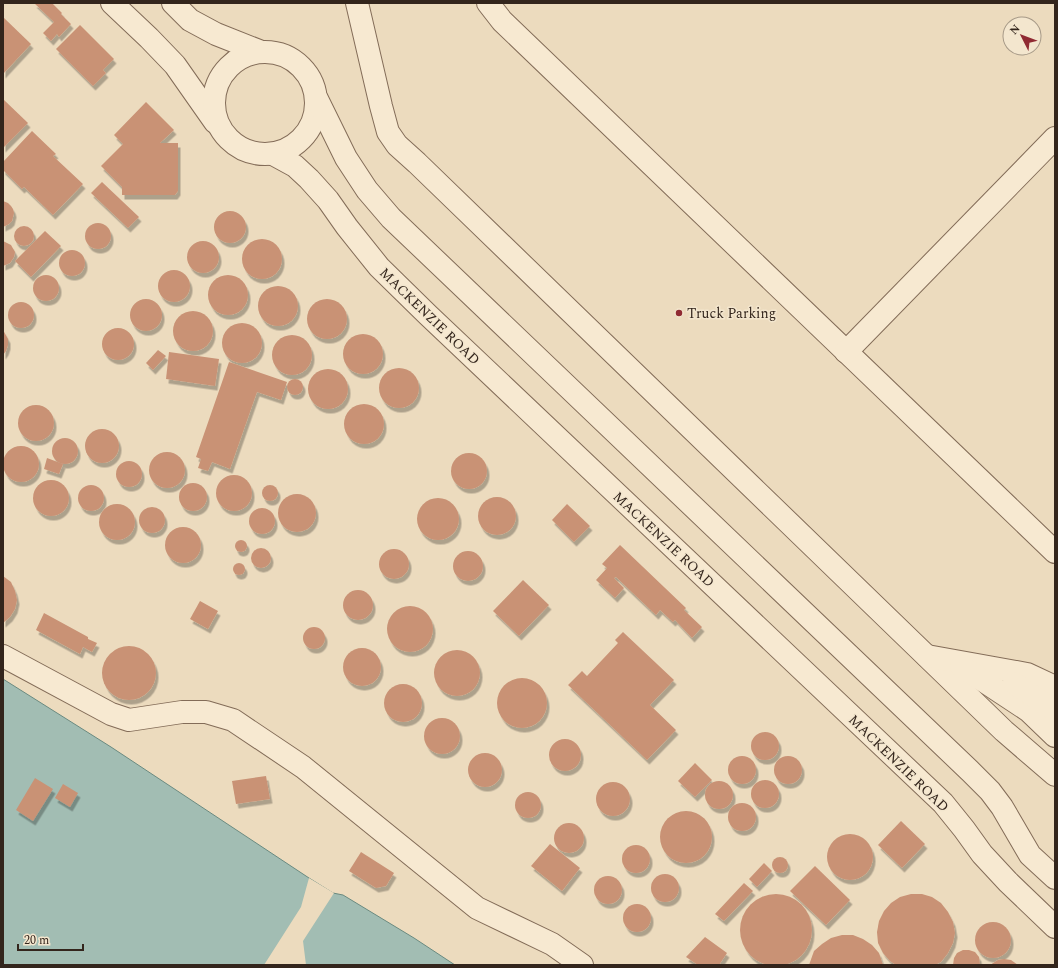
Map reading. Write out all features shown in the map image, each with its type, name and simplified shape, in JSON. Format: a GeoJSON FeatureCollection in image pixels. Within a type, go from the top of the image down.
{"type":"FeatureCollection","features":[{"type":"Feature","properties":{"kind":"lane"},"geometry":{"type":"LineString","coordinates":[[112,3],[175,65],[226,138],[239,148],[256,154],[272,154],[287,150],[300,141],[310,129],[316,115],[317,99]]}},
{"type":"Feature","properties":{"kind":"lane"},"geometry":{"type":"LineString","coordinates":[[172,3],[190,20],[216,34],[259,51],[273,52],[286,56],[298,63],[308,73],[314,86],[317,99],[346,158],[367,190],[391,218],[970,771],[990,791],[1030,855],[1055,878]]}},
{"type":"Feature","properties":{"kind":"lane"},"geometry":{"type":"LineString","coordinates":[[357,3],[388,132],[398,146],[423,168],[1004,731],[1055,775]]}},
{"type":"Feature","properties":{"kind":"lane"},"geometry":{"type":"LineString","coordinates":[[488,3],[502,21],[1055,552]]}},
{"type":"Feature","properties":{"kind":"lane"},"geometry":{"type":"LineString","coordinates":[[226,138],[218,124],[214,109],[214,93],[220,78],[230,65],[243,56],[259,51]]}},
{"type":"Feature","properties":{"kind":"lane"},"geometry":{"type":"LineString","coordinates":[[846,352],[1055,138]]}},
{"type":"Feature","properties":{"kind":"lane","name":"MACKENZIE ROAD"},"geometry":{"type":"LineString","coordinates":[[272,154],[295,166],[328,200],[347,227],[379,267],[943,803],[982,854],[1008,882],[1055,927]]}},
{"type":"Feature","properties":{"kind":"lane"},"geometry":{"type":"LineString","coordinates":[[3,656],[111,714],[129,720],[182,712],[206,712],[233,720],[303,767],[477,908],[552,944],[582,965]]}},
{"type":"Feature","properties":{"kind":"lane"},"geometry":{"type":"LineString","coordinates":[[927,656],[1027,674],[1055,687]]}},
{"type":"Feature","properties":{"kind":"lane"},"geometry":{"type":"LineString","coordinates":[[953,661],[1029,711],[1055,736]]}},
{"type":"Feature","properties":{"kind":"lane"},"geometry":{"type":"LineString","coordinates":[[992,668],[1055,711]]}},
{"type":"Feature","properties":{"kind":"shaded area"},"geometry":{"type":"Polygon","coordinates":[[[3,679],[111,747],[309,878],[333,893],[343,895],[455,965],[3,965],[3,679]]]}},
{"type":"Feature","properties":{"kind":"pier"},"geometry":{"type":"Polygon","coordinates":[[[309,878],[334,893],[303,941],[306,965],[264,965],[301,907],[309,878]]]}},
{"type":"Feature","properties":{"kind":"building"},"geometry":{"type":"Polygon","coordinates":[[[34,3],[52,3],[71,24],[59,37],[57,34],[51,41],[43,33],[54,22],[34,3]]]}},
{"type":"Feature","properties":{"kind":"building"},"geometry":{"type":"Polygon","coordinates":[[[3,17],[31,44],[3,74],[3,17]]]}},
{"type":"Feature","properties":{"kind":"building"},"geometry":{"type":"Polygon","coordinates":[[[80,25],[114,59],[103,70],[106,73],[93,86],[56,49],[80,25]]]}},
{"type":"Feature","properties":{"kind":"building"},"geometry":{"type":"Polygon","coordinates":[[[3,99],[28,123],[3,148],[3,99]]]}},
{"type":"Feature","properties":{"kind":"building"},"geometry":{"type":"Polygon","coordinates":[[[146,102],[174,130],[160,143],[178,143],[178,191],[175,195],[122,195],[122,187],[101,166],[123,144],[114,135],[146,102]]]}},
{"type":"Feature","properties":{"kind":"building"},"geometry":{"type":"Polygon","coordinates":[[[32,131],[56,154],[53,156],[83,184],[53,215],[24,187],[22,189],[3,170],[3,162],[32,131]]]}},
{"type":"Feature","properties":{"kind":"building"},"geometry":{"type":"Polygon","coordinates":[[[102,182],[139,217],[128,228],[91,193],[102,182]]]}},
{"type":"Feature","properties":{"kind":"building"},"geometry":{"type":"Polygon","coordinates":[[[3,201],[11,206],[14,213],[12,221],[3,227],[3,201]]]}},
{"type":"Feature","properties":{"kind":"building"},"geometry":{"type":"Polygon","coordinates":[[[227,211],[233,211],[243,218],[246,227],[245,233],[239,240],[233,243],[227,243],[217,236],[214,230],[214,224],[221,214],[227,211]]]}},
{"type":"Feature","properties":{"kind":"building"},"geometry":{"type":"Polygon","coordinates":[[[98,223],[107,227],[111,236],[107,245],[98,249],[89,245],[85,236],[89,227],[98,223]]]}},
{"type":"Feature","properties":{"kind":"building"},"geometry":{"type":"Polygon","coordinates":[[[20,226],[28,226],[34,232],[34,240],[28,246],[20,246],[14,240],[14,232],[20,226]]]}},
{"type":"Feature","properties":{"kind":"building"},"geometry":{"type":"Polygon","coordinates":[[[45,231],[61,246],[31,277],[15,261],[45,231]]]}},
{"type":"Feature","properties":{"kind":"building"},"geometry":{"type":"Polygon","coordinates":[[[262,239],[276,245],[282,259],[276,273],[262,279],[248,273],[242,259],[248,245],[262,239]]]}},
{"type":"Feature","properties":{"kind":"building"},"geometry":{"type":"Polygon","coordinates":[[[3,241],[11,245],[15,252],[10,263],[3,266],[3,241]]]}},
{"type":"Feature","properties":{"kind":"building"},"geometry":{"type":"Polygon","coordinates":[[[200,241],[206,241],[216,248],[219,257],[218,263],[212,270],[206,273],[200,273],[190,266],[187,260],[187,254],[194,244],[200,241]]]}},
{"type":"Feature","properties":{"kind":"building"},"geometry":{"type":"Polygon","coordinates":[[[72,250],[81,254],[85,263],[81,272],[72,276],[63,272],[59,263],[63,254],[72,250]]]}},
{"type":"Feature","properties":{"kind":"building"},"geometry":{"type":"Polygon","coordinates":[[[171,270],[177,270],[187,277],[190,286],[189,292],[183,299],[177,302],[171,302],[161,295],[158,289],[158,283],[165,273],[171,270]]]}},
{"type":"Feature","properties":{"kind":"building"},"geometry":{"type":"Polygon","coordinates":[[[46,275],[55,279],[59,288],[55,297],[46,301],[37,297],[33,288],[37,279],[46,275]]]}},
{"type":"Feature","properties":{"kind":"building"},"geometry":{"type":"Polygon","coordinates":[[[228,275],[242,281],[248,295],[242,309],[228,315],[214,309],[208,295],[214,281],[228,275]]]}},
{"type":"Feature","properties":{"kind":"building"},"geometry":{"type":"Polygon","coordinates":[[[278,286],[292,292],[298,306],[292,320],[278,326],[264,320],[258,306],[264,292],[278,286]]]}},
{"type":"Feature","properties":{"kind":"building"},"geometry":{"type":"Polygon","coordinates":[[[143,299],[149,299],[159,306],[162,315],[161,321],[155,328],[149,331],[143,331],[133,324],[130,318],[130,312],[137,302],[143,299]]]}},
{"type":"Feature","properties":{"kind":"building"},"geometry":{"type":"Polygon","coordinates":[[[327,299],[335,301],[341,305],[345,311],[347,319],[345,327],[341,333],[335,337],[327,339],[319,337],[313,333],[309,327],[307,319],[309,311],[313,305],[319,301],[327,299]]]}},
{"type":"Feature","properties":{"kind":"building"},"geometry":{"type":"Polygon","coordinates":[[[21,302],[30,306],[34,315],[30,324],[21,328],[12,324],[8,315],[12,306],[21,302]]]}},
{"type":"Feature","properties":{"kind":"building"},"geometry":{"type":"Polygon","coordinates":[[[193,311],[201,313],[207,317],[211,323],[213,331],[211,339],[207,345],[201,349],[193,351],[185,349],[179,345],[175,339],[173,331],[175,323],[179,317],[185,313],[193,311]]]}},
{"type":"Feature","properties":{"kind":"building"},"geometry":{"type":"Polygon","coordinates":[[[242,323],[256,329],[262,343],[256,357],[242,363],[228,357],[222,343],[228,329],[242,323]]]}},
{"type":"Feature","properties":{"kind":"building"},"geometry":{"type":"Polygon","coordinates":[[[115,328],[121,328],[131,335],[134,344],[133,350],[127,357],[121,360],[115,360],[105,353],[102,347],[102,341],[109,331],[115,328]]]}},
{"type":"Feature","properties":{"kind":"building"},"geometry":{"type":"Polygon","coordinates":[[[3,330],[8,339],[8,345],[3,355],[3,330]]]}},
{"type":"Feature","properties":{"kind":"building"},"geometry":{"type":"Polygon","coordinates":[[[363,334],[377,340],[383,354],[377,368],[363,374],[349,368],[343,354],[349,340],[363,334]]]}},
{"type":"Feature","properties":{"kind":"building"},"geometry":{"type":"Polygon","coordinates":[[[292,335],[306,341],[312,355],[306,369],[292,375],[278,369],[272,355],[278,341],[292,335]]]}},
{"type":"Feature","properties":{"kind":"building"},"geometry":{"type":"Polygon","coordinates":[[[158,350],[166,356],[153,370],[146,363],[158,350]]]}},
{"type":"Feature","properties":{"kind":"building"},"geometry":{"type":"Polygon","coordinates":[[[169,352],[219,359],[215,386],[166,379],[169,352]]]}},
{"type":"Feature","properties":{"kind":"building"},"geometry":{"type":"Polygon","coordinates":[[[229,362],[287,382],[281,400],[257,392],[230,469],[212,462],[208,471],[198,468],[201,459],[196,457],[229,362]]]}},
{"type":"Feature","properties":{"kind":"building"},"geometry":{"type":"Polygon","coordinates":[[[399,368],[413,374],[419,388],[413,402],[399,408],[385,402],[379,388],[385,374],[399,368]]]}},
{"type":"Feature","properties":{"kind":"building"},"geometry":{"type":"Polygon","coordinates":[[[328,369],[342,375],[348,389],[342,403],[328,409],[314,403],[308,389],[314,375],[328,369]]]}},
{"type":"Feature","properties":{"kind":"building"},"geometry":{"type":"Polygon","coordinates":[[[295,379],[302,384],[303,387],[298,394],[295,395],[288,390],[287,387],[292,380],[295,379]]]}},
{"type":"Feature","properties":{"kind":"building"},"geometry":{"type":"Polygon","coordinates":[[[364,404],[378,410],[384,424],[378,438],[364,444],[350,438],[344,424],[350,410],[364,404]]]}},
{"type":"Feature","properties":{"kind":"building"},"geometry":{"type":"Polygon","coordinates":[[[40,405],[49,410],[53,416],[53,430],[49,436],[40,441],[32,441],[23,436],[19,430],[18,419],[23,410],[29,406],[40,405]]]}},
{"type":"Feature","properties":{"kind":"building"},"geometry":{"type":"Polygon","coordinates":[[[99,429],[105,429],[109,430],[116,436],[119,446],[118,453],[112,460],[105,463],[99,463],[95,462],[88,456],[85,449],[85,443],[86,439],[92,432],[99,429]]]}},
{"type":"Feature","properties":{"kind":"building"},"geometry":{"type":"Polygon","coordinates":[[[65,438],[74,442],[78,451],[74,460],[65,464],[56,460],[52,451],[56,442],[65,438]]]}},
{"type":"Feature","properties":{"kind":"building"},"geometry":{"type":"Polygon","coordinates":[[[25,446],[34,451],[38,457],[38,471],[34,477],[25,482],[17,482],[8,477],[4,471],[3,460],[8,451],[14,447],[25,446]]]}},
{"type":"Feature","properties":{"kind":"building"},"geometry":{"type":"Polygon","coordinates":[[[170,452],[180,457],[184,463],[184,477],[180,483],[174,487],[164,488],[154,483],[150,477],[149,467],[154,457],[160,453],[170,452]]]}},
{"type":"Feature","properties":{"kind":"building"},"geometry":{"type":"Polygon","coordinates":[[[473,453],[482,458],[486,464],[486,478],[482,484],[473,489],[465,489],[456,484],[452,478],[451,467],[456,458],[462,454],[473,453]]]}},
{"type":"Feature","properties":{"kind":"building"},"geometry":{"type":"Polygon","coordinates":[[[47,458],[63,464],[59,474],[44,469],[47,458]]]}},
{"type":"Feature","properties":{"kind":"building"},"geometry":{"type":"Polygon","coordinates":[[[129,461],[138,465],[142,474],[138,483],[129,487],[120,483],[116,474],[120,465],[129,461]]]}},
{"type":"Feature","properties":{"kind":"building"},"geometry":{"type":"Polygon","coordinates":[[[238,475],[247,480],[251,486],[251,500],[247,506],[238,511],[230,511],[221,506],[217,500],[216,489],[221,480],[227,476],[238,475]]]}},
{"type":"Feature","properties":{"kind":"building"},"geometry":{"type":"Polygon","coordinates":[[[48,480],[54,480],[64,485],[69,498],[64,511],[54,516],[48,516],[38,511],[33,501],[33,495],[38,485],[48,480]]]}},
{"type":"Feature","properties":{"kind":"building"},"geometry":{"type":"Polygon","coordinates":[[[193,483],[203,487],[207,497],[203,507],[193,511],[183,507],[179,497],[183,487],[193,483]]]}},
{"type":"Feature","properties":{"kind":"building"},"geometry":{"type":"Polygon","coordinates":[[[91,485],[100,489],[104,498],[100,507],[91,511],[82,507],[78,498],[82,489],[91,485]]]}},
{"type":"Feature","properties":{"kind":"building"},"geometry":{"type":"Polygon","coordinates":[[[270,485],[277,490],[278,493],[273,500],[270,501],[263,496],[262,493],[267,486],[270,485]]]}},
{"type":"Feature","properties":{"kind":"building"},"geometry":{"type":"Polygon","coordinates":[[[293,494],[301,494],[311,499],[315,506],[315,520],[311,527],[301,532],[293,532],[283,527],[281,524],[278,517],[278,509],[283,499],[286,497],[293,494]]]}},
{"type":"Feature","properties":{"kind":"building"},"geometry":{"type":"Polygon","coordinates":[[[497,497],[507,500],[513,506],[516,516],[513,526],[507,532],[497,535],[487,532],[481,526],[478,516],[481,506],[487,500],[497,497]]]}},
{"type":"Feature","properties":{"kind":"building"},"geometry":{"type":"Polygon","coordinates":[[[438,498],[453,504],[459,519],[453,534],[438,540],[423,534],[417,519],[423,504],[438,498]]]}},
{"type":"Feature","properties":{"kind":"building"},"geometry":{"type":"Polygon","coordinates":[[[121,504],[130,509],[134,515],[134,529],[130,535],[121,540],[113,540],[104,535],[100,529],[99,518],[104,509],[110,505],[121,504]]]}},
{"type":"Feature","properties":{"kind":"building"},"geometry":{"type":"Polygon","coordinates":[[[567,504],[590,526],[574,542],[552,520],[567,504]]]}},
{"type":"Feature","properties":{"kind":"building"},"geometry":{"type":"Polygon","coordinates":[[[152,507],[161,511],[165,520],[161,529],[152,533],[143,529],[139,520],[143,511],[152,507]]]}},
{"type":"Feature","properties":{"kind":"building"},"geometry":{"type":"Polygon","coordinates":[[[262,508],[271,512],[275,521],[271,530],[262,534],[253,530],[249,521],[253,512],[262,508]]]}},
{"type":"Feature","properties":{"kind":"building"},"geometry":{"type":"Polygon","coordinates":[[[187,527],[196,532],[200,538],[200,552],[196,558],[187,563],[179,563],[170,558],[166,552],[165,541],[170,532],[176,528],[187,527]]]}},
{"type":"Feature","properties":{"kind":"building"},"geometry":{"type":"Polygon","coordinates":[[[243,540],[246,541],[246,551],[239,552],[236,551],[235,544],[236,541],[243,540]]]}},
{"type":"Feature","properties":{"kind":"building"},"geometry":{"type":"Polygon","coordinates":[[[620,545],[686,608],[684,610],[702,627],[692,638],[675,620],[673,622],[660,610],[656,615],[616,577],[614,578],[624,588],[615,598],[596,580],[607,568],[602,564],[620,545]]]}},
{"type":"Feature","properties":{"kind":"building"},"geometry":{"type":"Polygon","coordinates":[[[261,548],[268,551],[271,558],[268,565],[261,568],[254,565],[251,558],[254,551],[261,548]]]}},
{"type":"Feature","properties":{"kind":"building"},"geometry":{"type":"Polygon","coordinates":[[[394,549],[405,553],[409,564],[405,575],[394,579],[383,575],[379,564],[383,553],[394,549]]]}},
{"type":"Feature","properties":{"kind":"building"},"geometry":{"type":"Polygon","coordinates":[[[468,551],[479,555],[483,566],[479,577],[468,581],[457,577],[453,566],[457,555],[468,551]]]}},
{"type":"Feature","properties":{"kind":"building"},"geometry":{"type":"Polygon","coordinates":[[[237,563],[241,563],[245,569],[241,575],[237,575],[233,571],[233,567],[237,563]]]}},
{"type":"Feature","properties":{"kind":"building"},"geometry":{"type":"Polygon","coordinates":[[[3,576],[11,582],[17,600],[15,609],[10,617],[3,623],[3,576]]]}},
{"type":"Feature","properties":{"kind":"building"},"geometry":{"type":"Polygon","coordinates":[[[523,580],[549,605],[519,636],[493,611],[523,580]]]}},
{"type":"Feature","properties":{"kind":"building"},"geometry":{"type":"Polygon","coordinates":[[[358,590],[369,594],[373,605],[369,616],[358,620],[347,616],[343,605],[347,594],[358,590]]]}},
{"type":"Feature","properties":{"kind":"building"},"geometry":{"type":"Polygon","coordinates":[[[200,601],[218,611],[208,629],[190,619],[200,601]]]}},
{"type":"Feature","properties":{"kind":"building"},"geometry":{"type":"Polygon","coordinates":[[[405,606],[415,606],[423,610],[429,616],[433,624],[433,634],[429,642],[423,648],[415,652],[405,652],[397,648],[391,642],[387,634],[387,624],[391,616],[397,610],[405,606]]]}},
{"type":"Feature","properties":{"kind":"building"},"geometry":{"type":"Polygon","coordinates":[[[44,613],[97,643],[92,652],[83,647],[80,654],[36,630],[44,613]]]}},
{"type":"Feature","properties":{"kind":"building"},"geometry":{"type":"Polygon","coordinates":[[[314,627],[322,630],[325,638],[322,646],[314,649],[306,646],[303,638],[306,630],[314,627]]]}},
{"type":"Feature","properties":{"kind":"building"},"geometry":{"type":"Polygon","coordinates":[[[623,632],[674,680],[650,705],[676,730],[647,760],[568,685],[582,671],[587,676],[618,643],[615,640],[623,632]]]}},
{"type":"Feature","properties":{"kind":"building"},"geometry":{"type":"Polygon","coordinates":[[[129,646],[139,648],[148,654],[154,663],[156,673],[154,683],[148,692],[139,698],[129,700],[119,698],[110,692],[104,683],[102,673],[104,663],[110,654],[119,648],[129,646]]]}},
{"type":"Feature","properties":{"kind":"building"},"geometry":{"type":"Polygon","coordinates":[[[358,648],[366,648],[373,651],[378,656],[381,667],[378,678],[373,683],[366,686],[358,686],[351,683],[346,678],[343,671],[343,663],[346,656],[351,651],[358,648]]]}},
{"type":"Feature","properties":{"kind":"building"},"geometry":{"type":"Polygon","coordinates":[[[457,650],[470,654],[476,660],[480,673],[476,686],[470,692],[457,696],[444,692],[438,686],[434,673],[438,660],[444,654],[457,650]]]}},
{"type":"Feature","properties":{"kind":"building"},"geometry":{"type":"Polygon","coordinates":[[[517,678],[527,678],[540,685],[547,698],[547,708],[540,721],[527,728],[517,728],[508,724],[501,717],[497,708],[497,698],[501,689],[508,682],[517,678]]]}},
{"type":"Feature","properties":{"kind":"building"},"geometry":{"type":"Polygon","coordinates":[[[399,684],[407,684],[417,689],[421,696],[421,710],[417,717],[407,722],[399,722],[389,717],[387,714],[384,707],[384,699],[389,689],[392,687],[399,684]]]}},
{"type":"Feature","properties":{"kind":"building"},"geometry":{"type":"Polygon","coordinates":[[[446,718],[455,723],[459,729],[459,743],[455,749],[446,754],[438,754],[429,749],[425,743],[424,732],[429,723],[435,719],[446,718]]]}},
{"type":"Feature","properties":{"kind":"building"},"geometry":{"type":"Polygon","coordinates":[[[765,732],[775,736],[779,746],[775,756],[765,760],[755,756],[751,746],[755,736],[765,732]]]}},
{"type":"Feature","properties":{"kind":"building"},"geometry":{"type":"Polygon","coordinates":[[[562,739],[568,739],[578,746],[581,755],[580,761],[574,768],[568,771],[562,771],[552,764],[549,758],[549,752],[556,742],[562,739]]]}},
{"type":"Feature","properties":{"kind":"building"},"geometry":{"type":"Polygon","coordinates":[[[482,753],[488,753],[492,754],[499,760],[502,770],[501,777],[495,784],[488,787],[482,787],[478,786],[471,780],[468,773],[468,767],[469,763],[475,756],[482,753]]]}},
{"type":"Feature","properties":{"kind":"building"},"geometry":{"type":"Polygon","coordinates":[[[742,756],[752,760],[756,770],[752,780],[742,784],[732,780],[728,770],[732,760],[742,756]]]}},
{"type":"Feature","properties":{"kind":"building"},"geometry":{"type":"Polygon","coordinates":[[[788,756],[798,760],[802,770],[798,780],[788,784],[778,780],[774,770],[778,760],[788,756]]]}},
{"type":"Feature","properties":{"kind":"building"},"geometry":{"type":"Polygon","coordinates":[[[695,763],[712,780],[695,797],[678,781],[695,763]]]}},
{"type":"Feature","properties":{"kind":"building"},"geometry":{"type":"Polygon","coordinates":[[[266,776],[270,799],[236,804],[232,781],[266,776]]]}},
{"type":"Feature","properties":{"kind":"building"},"geometry":{"type":"Polygon","coordinates":[[[35,778],[53,789],[33,821],[16,810],[35,778]]]}},
{"type":"Feature","properties":{"kind":"building"},"geometry":{"type":"Polygon","coordinates":[[[765,780],[775,784],[779,794],[775,804],[765,808],[755,804],[751,794],[755,784],[765,780]]]}},
{"type":"Feature","properties":{"kind":"building"},"geometry":{"type":"Polygon","coordinates":[[[719,781],[729,785],[733,795],[729,805],[719,809],[709,805],[705,795],[709,785],[719,781]]]}},
{"type":"Feature","properties":{"kind":"building"},"geometry":{"type":"Polygon","coordinates":[[[616,782],[625,787],[629,792],[629,806],[625,811],[620,815],[610,816],[606,815],[597,806],[596,796],[597,792],[606,783],[616,782]]]}},
{"type":"Feature","properties":{"kind":"building"},"geometry":{"type":"Polygon","coordinates":[[[63,784],[78,793],[70,807],[55,798],[63,784]]]}},
{"type":"Feature","properties":{"kind":"building"},"geometry":{"type":"Polygon","coordinates":[[[528,792],[537,796],[541,805],[537,814],[528,818],[519,814],[515,805],[519,796],[528,792]]]}},
{"type":"Feature","properties":{"kind":"building"},"geometry":{"type":"Polygon","coordinates":[[[742,803],[752,807],[756,817],[752,827],[742,831],[732,827],[728,817],[732,807],[742,803]]]}},
{"type":"Feature","properties":{"kind":"building"},"geometry":{"type":"Polygon","coordinates":[[[681,811],[691,811],[700,815],[708,823],[712,832],[712,842],[708,851],[700,859],[691,863],[681,863],[672,859],[664,851],[660,842],[660,832],[664,823],[672,815],[681,811]]]}},
{"type":"Feature","properties":{"kind":"building"},"geometry":{"type":"Polygon","coordinates":[[[901,821],[925,844],[902,868],[878,845],[901,821]]]}},
{"type":"Feature","properties":{"kind":"building"},"geometry":{"type":"Polygon","coordinates":[[[569,823],[580,827],[584,838],[580,849],[569,853],[558,849],[554,838],[558,827],[569,823]]]}},
{"type":"Feature","properties":{"kind":"building"},"geometry":{"type":"Polygon","coordinates":[[[855,834],[867,840],[872,848],[872,866],[867,874],[859,879],[845,880],[833,874],[828,866],[827,852],[833,840],[841,835],[855,834]]]}},
{"type":"Feature","properties":{"kind":"building"},"geometry":{"type":"Polygon","coordinates":[[[550,844],[580,868],[562,891],[531,866],[550,844]]]}},
{"type":"Feature","properties":{"kind":"building"},"geometry":{"type":"Polygon","coordinates":[[[636,845],[646,849],[650,859],[646,869],[636,873],[626,869],[622,859],[626,849],[636,845]]]}},
{"type":"Feature","properties":{"kind":"building"},"geometry":{"type":"Polygon","coordinates":[[[361,852],[394,873],[386,886],[376,888],[349,871],[361,852]]]}},
{"type":"Feature","properties":{"kind":"building"},"geometry":{"type":"Polygon","coordinates":[[[780,857],[786,859],[788,865],[786,871],[780,873],[774,871],[772,865],[774,859],[780,857]]]}},
{"type":"Feature","properties":{"kind":"building"},"geometry":{"type":"Polygon","coordinates":[[[764,863],[772,871],[757,887],[749,879],[764,863]]]}},
{"type":"Feature","properties":{"kind":"building"},"geometry":{"type":"Polygon","coordinates":[[[815,866],[850,900],[826,925],[790,891],[815,866]]]}},
{"type":"Feature","properties":{"kind":"building"},"geometry":{"type":"Polygon","coordinates":[[[665,874],[675,878],[679,888],[675,898],[665,902],[655,898],[651,888],[655,878],[665,874]]]}},
{"type":"Feature","properties":{"kind":"building"},"geometry":{"type":"Polygon","coordinates":[[[608,876],[618,880],[622,890],[618,900],[608,904],[598,900],[594,890],[598,880],[608,876]]]}},
{"type":"Feature","properties":{"kind":"building"},"geometry":{"type":"Polygon","coordinates":[[[744,883],[753,891],[724,921],[715,914],[744,883]]]}},
{"type":"Feature","properties":{"kind":"building"},"geometry":{"type":"Polygon","coordinates":[[[776,894],[796,900],[806,910],[812,930],[806,950],[796,960],[776,966],[756,960],[746,950],[740,930],[746,910],[756,900],[776,894]]]}},
{"type":"Feature","properties":{"kind":"building"},"geometry":{"type":"Polygon","coordinates":[[[911,894],[922,894],[932,897],[941,903],[953,922],[955,933],[953,943],[941,962],[935,965],[896,965],[883,953],[878,943],[877,932],[879,921],[884,911],[891,903],[900,897],[911,894]]]}},
{"type":"Feature","properties":{"kind":"building"},"geometry":{"type":"Polygon","coordinates":[[[637,904],[647,908],[651,918],[647,928],[637,932],[627,928],[623,918],[627,908],[637,904]]]}},
{"type":"Feature","properties":{"kind":"building"},"geometry":{"type":"Polygon","coordinates":[[[993,922],[1003,925],[1008,930],[1011,940],[1008,950],[1003,955],[993,958],[983,955],[978,950],[975,940],[978,930],[983,925],[993,922]]]}},
{"type":"Feature","properties":{"kind":"building"},"geometry":{"type":"Polygon","coordinates":[[[842,935],[853,935],[872,945],[879,953],[883,965],[809,965],[814,951],[831,938],[842,935]]]}},
{"type":"Feature","properties":{"kind":"building"},"geometry":{"type":"Polygon","coordinates":[[[705,937],[727,953],[719,965],[698,965],[686,957],[705,937]]]}},
{"type":"Feature","properties":{"kind":"building"},"geometry":{"type":"Polygon","coordinates":[[[963,950],[975,952],[979,957],[980,965],[953,965],[954,958],[957,953],[963,950]]]}},
{"type":"Feature","properties":{"kind":"building"},"geometry":{"type":"Polygon","coordinates":[[[998,960],[1011,960],[1018,965],[990,965],[998,960]]]}},
{"type":"Feature","properties":{"kind":"place","name":"Truck Parking"},"geometry":{"type":"Point","coordinates":[679,313]}}]}
